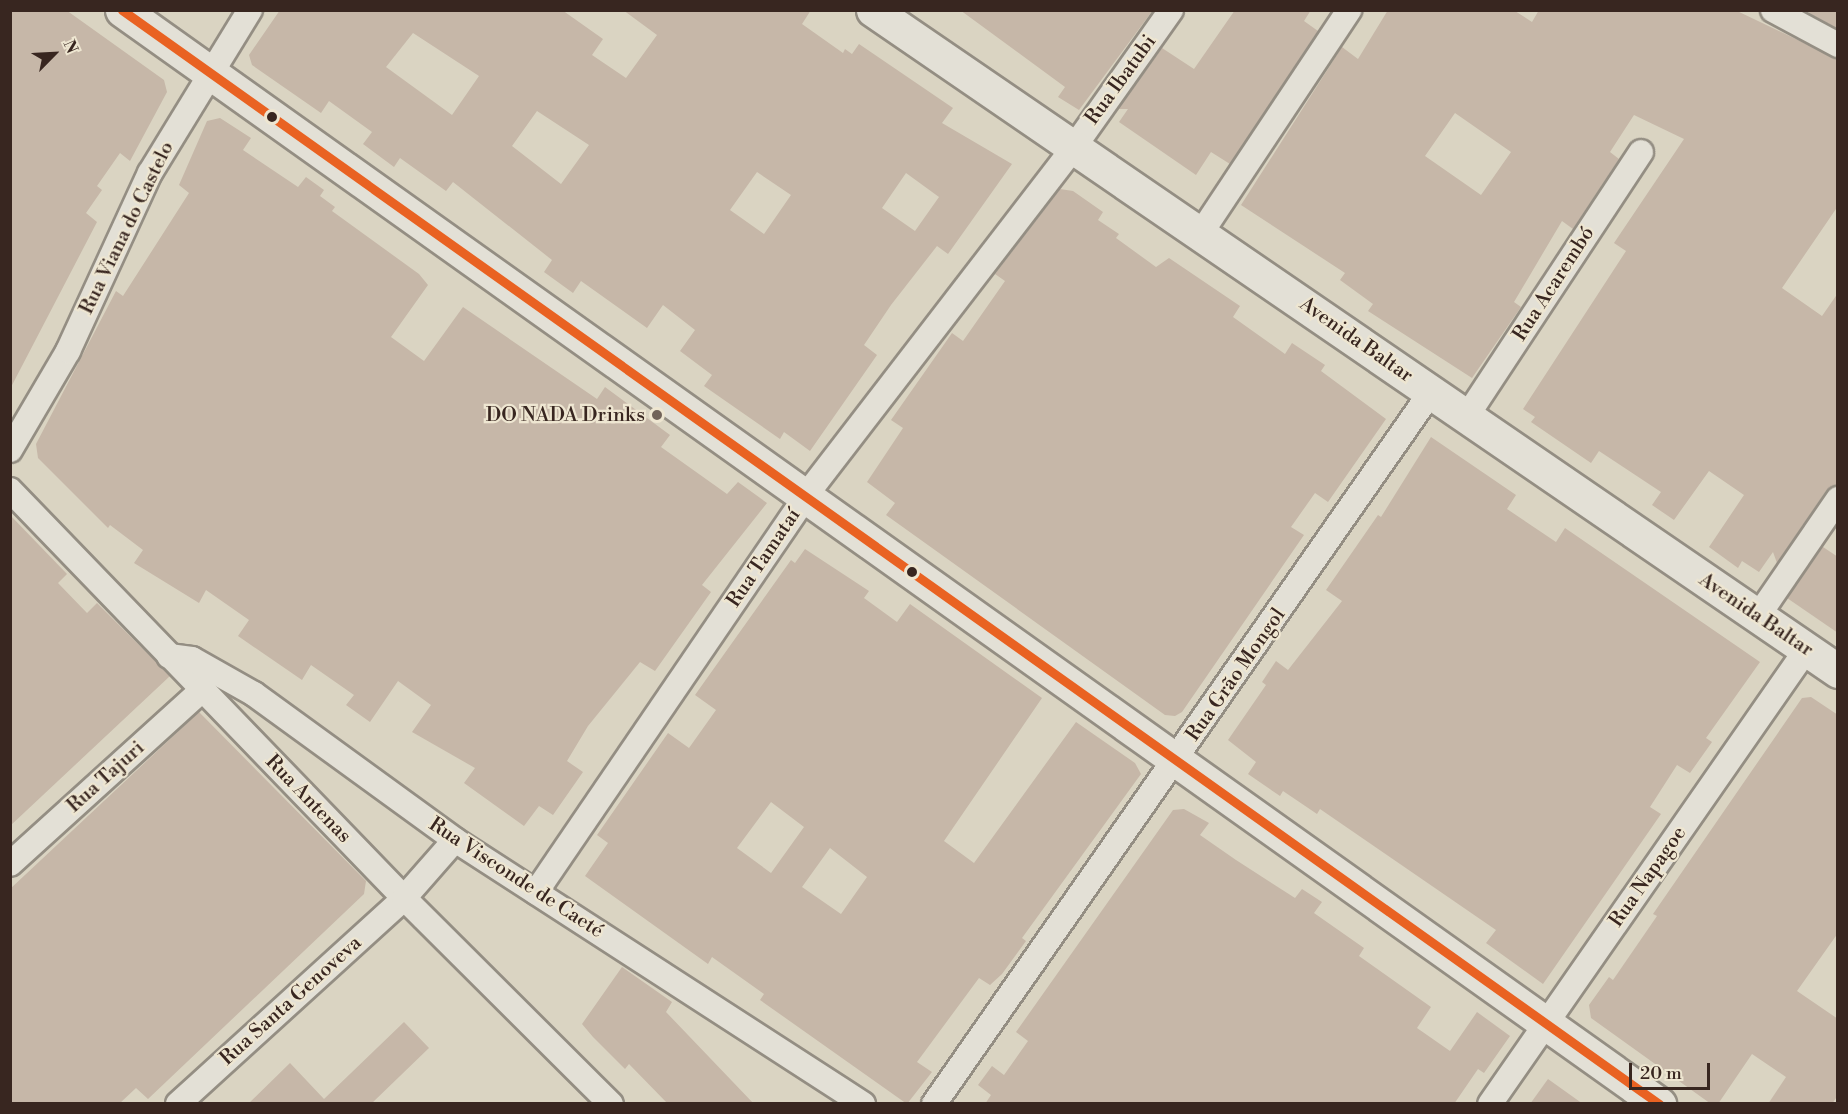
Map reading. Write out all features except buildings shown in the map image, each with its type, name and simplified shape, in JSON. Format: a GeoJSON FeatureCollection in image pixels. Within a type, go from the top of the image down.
{"type":"FeatureCollection","features":[{"type":"Feature","properties":{"kind":"street"},"geometry":{"type":"LineString","coordinates":[[122,10],[1178,758],[1659,1104]]}},
{"type":"Feature","properties":{"kind":"street","name":"Rua Viana do Castelo"},"geometry":{"type":"LineString","coordinates":[[10,450],[68,351],[150,173],[208,72],[250,10]]}},
{"type":"Feature","properties":{"kind":"street","name":"Avenida Baltar"},"geometry":{"type":"LineString","coordinates":[[873,10],[1072,150],[1201,233],[1838,671]]}},
{"type":"Feature","properties":{"kind":"street","name":"Rua Ibatubi"},"geometry":{"type":"LineString","coordinates":[[1072,150],[1171,10]]}},
{"type":"Feature","properties":{"kind":"street"},"geometry":{"type":"LineString","coordinates":[[1201,233],[1349,10]]}},
{"type":"Feature","properties":{"kind":"street"},"geometry":{"type":"LineString","coordinates":[[1773,10],[1838,45]]}},
{"type":"Feature","properties":{"kind":"street","name":"Rua Tamataí"},"geometry":{"type":"LineString","coordinates":[[536,892],[807,494],[1072,150]]}},
{"type":"Feature","properties":{"kind":"street","name":"Rua Acarembó"},"geometry":{"type":"LineString","coordinates":[[1467,416],[1641,152]]}},
{"type":"Feature","properties":{"kind":"street","name":"Rua Grão Mongol"},"geometry":{"type":"LineString","coordinates":[[934,1104],[1178,758],[1431,392]]}},
{"type":"Feature","properties":{"kind":"street","name":"Rua Antenas"},"geometry":{"type":"LineString","coordinates":[[10,490],[404,898],[611,1104]]}},
{"type":"Feature","properties":{"kind":"street"},"geometry":{"type":"LineString","coordinates":[[1758,616],[1838,499]]}},
{"type":"Feature","properties":{"kind":"street","name":"Rua Napagoe"},"geometry":{"type":"LineString","coordinates":[[1490,1104],[1806,650]]}},
{"type":"Feature","properties":{"kind":"street","name":"Rua Visconde de Caeté"},"geometry":{"type":"LineString","coordinates":[[169,656],[192,659],[254,694],[455,840],[863,1104]]}},
{"type":"Feature","properties":{"kind":"street","name":"Rua Tajuri"},"geometry":{"type":"LineString","coordinates":[[10,864],[202,690]]}},
{"type":"Feature","properties":{"kind":"street","name":"Rua Santa Genoveva"},"geometry":{"type":"LineString","coordinates":[[178,1104],[404,898],[455,840]]}},
{"type":"Feature","properties":{"kind":"transit line"},"geometry":{"type":"LineString","coordinates":[[122,10],[1659,1104]]}},
{"type":"Feature","properties":{"kind":"place","name":"DO NADA Drinks"},"geometry":{"type":"Point","coordinates":[657,415]}}]}
